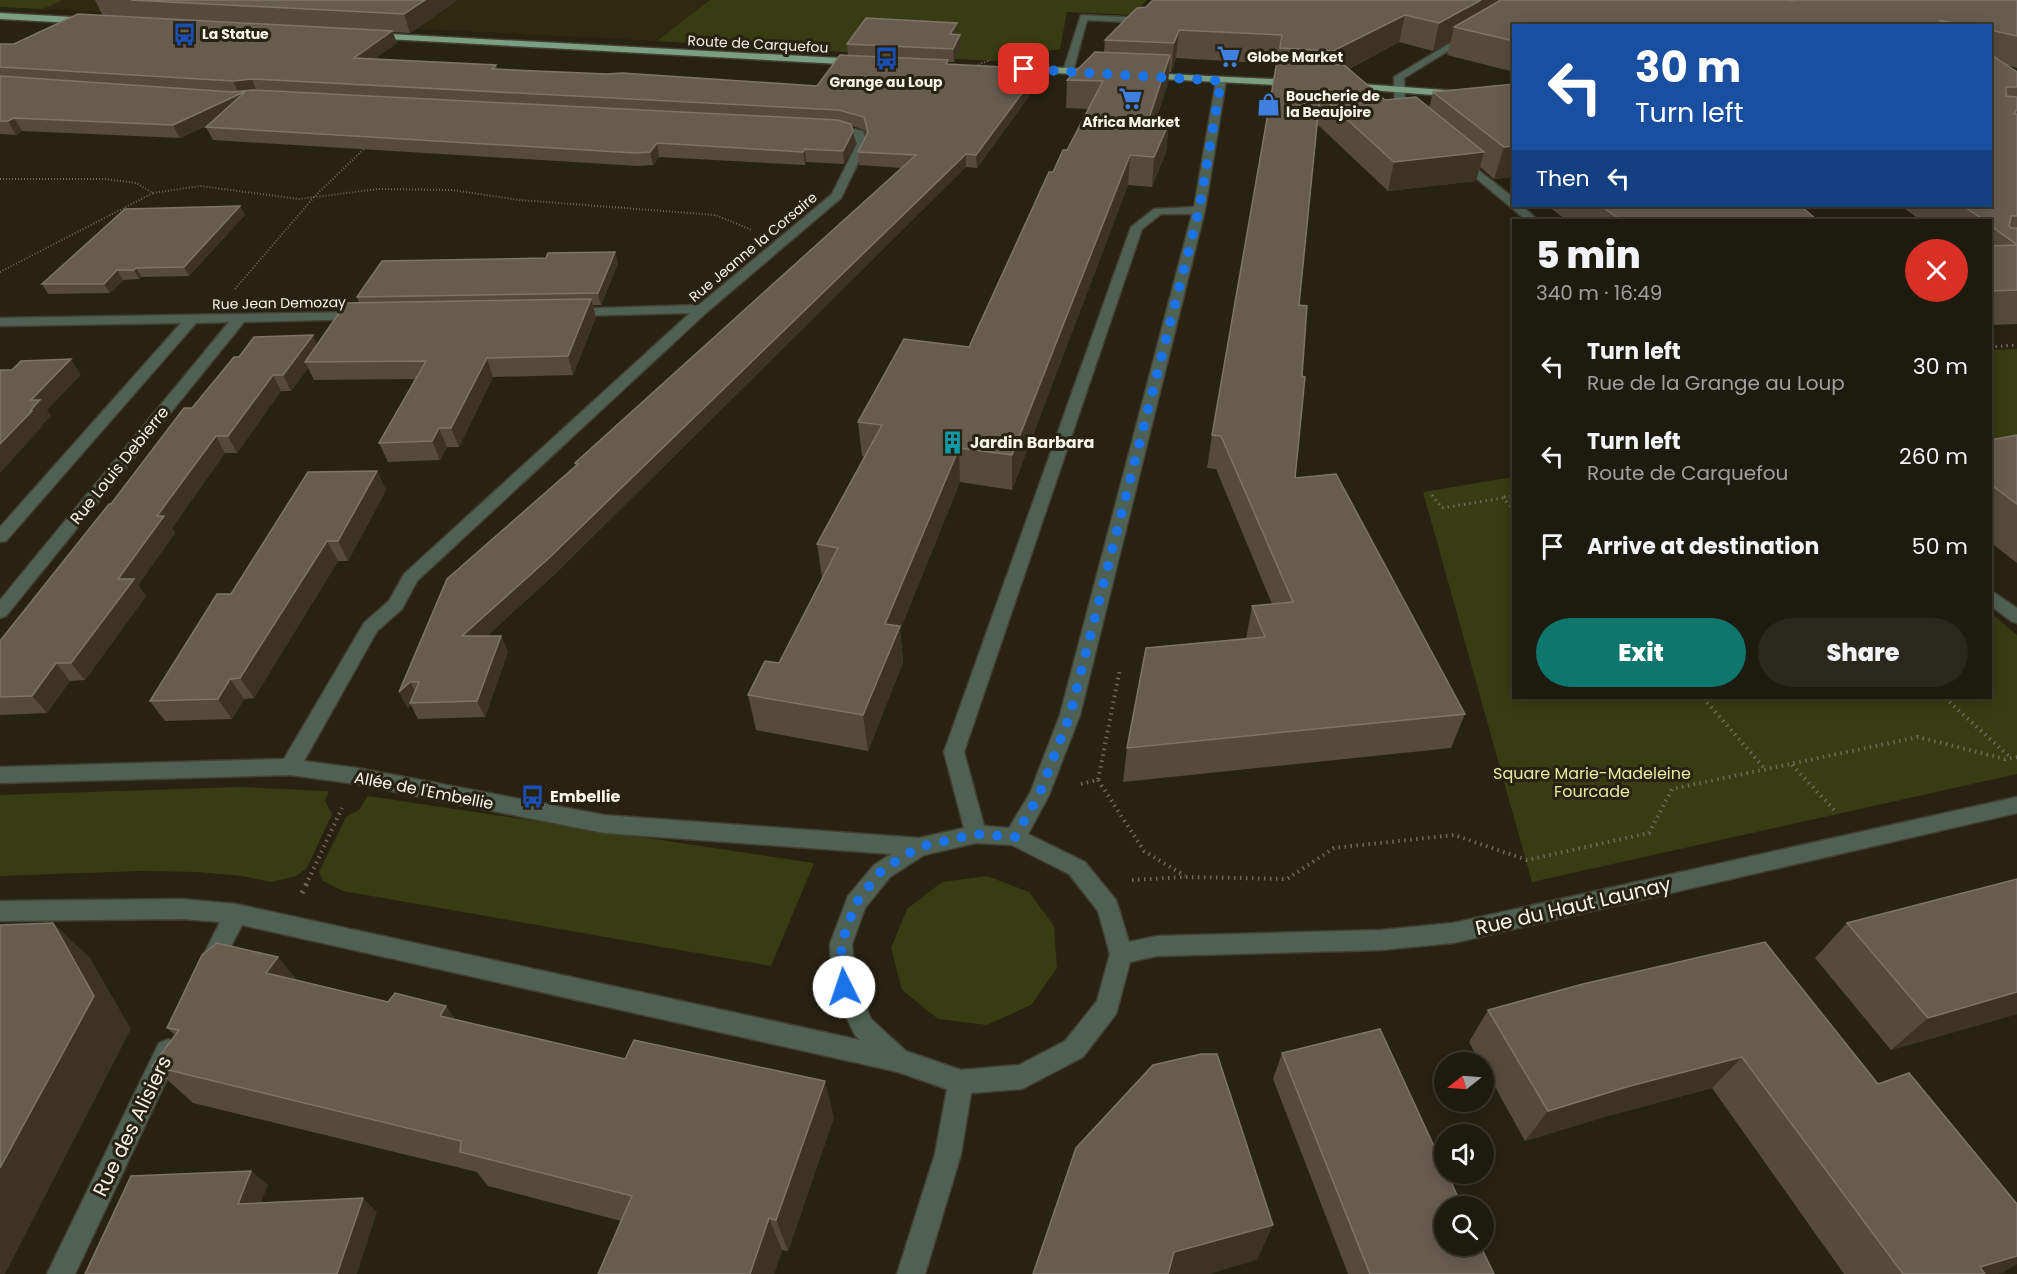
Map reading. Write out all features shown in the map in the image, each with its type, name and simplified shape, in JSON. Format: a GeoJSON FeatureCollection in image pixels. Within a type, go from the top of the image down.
{"type":"FeatureCollection","features":[{"type":"Feature","properties":{"kind":"main road"},"geometry":{"type":"LineString","coordinates":[[0,16],[107,22]]}},
{"type":"Feature","properties":{"kind":"main road","name":"Route de Carquefou"},"geometry":{"type":"LineString","coordinates":[[355,35],[874,63]]}},
{"type":"Feature","properties":{"kind":"main road"},"geometry":{"type":"LineString","coordinates":[[1004,68],[1106,74]]}},
{"type":"Feature","properties":{"kind":"main road"},"geometry":{"type":"LineString","coordinates":[[1138,76],[1311,84]]}},
{"type":"Feature","properties":{"kind":"main road"},"geometry":{"type":"LineString","coordinates":[[1332,85],[1473,96]]}},
{"type":"Feature","properties":{"kind":"street"},"geometry":{"type":"LineString","coordinates":[[1068,71],[1084,16],[1147,21],[1165,0]]}},
{"type":"Feature","properties":{"kind":"street"},"geometry":{"type":"LineString","coordinates":[[1416,122],[1400,109],[1399,77],[1482,28]]}},
{"type":"Feature","properties":{"kind":"street"},"geometry":{"type":"LineString","coordinates":[[1015,837],[1039,795],[1070,715],[1199,210],[1221,81]]}},
{"type":"Feature","properties":{"kind":"street","name":"Rue Jeanne la Corsaire"},"geometry":{"type":"LineString","coordinates":[[290,767],[370,627],[396,605],[410,578],[702,309],[837,196],[862,144],[859,132],[820,127]]}},
{"type":"Feature","properties":{"kind":"street"},"geometry":{"type":"LineString","coordinates":[[1449,150],[1512,203]]}},
{"type":"Feature","properties":{"kind":"street"},"geometry":{"type":"LineString","coordinates":[[1517,207],[1532,219]]}},
{"type":"Feature","properties":{"kind":"street"},"geometry":{"type":"LineString","coordinates":[[976,834],[954,753],[1137,227],[1158,211],[1199,210]]}},
{"type":"Feature","properties":{"kind":"street"},"geometry":{"type":"LineString","coordinates":[[563,312],[702,309]]}},
{"type":"Feature","properties":{"kind":"street","name":"Rue Jean Demozay"},"geometry":{"type":"LineString","coordinates":[[0,322],[376,316]]}},
{"type":"Feature","properties":{"kind":"street","name":"Rue Louis Debierre"},"geometry":{"type":"LineString","coordinates":[[0,612],[239,319]]}},
{"type":"Feature","properties":{"kind":"street"},"geometry":{"type":"LineString","coordinates":[[0,537],[191,320]]}},
{"type":"Feature","properties":{"kind":"street"},"geometry":{"type":"LineString","coordinates":[[1992,598],[2017,618]]}},
{"type":"Feature","properties":{"kind":"street","name":"Allée de l'Embellie"},"geometry":{"type":"LineString","coordinates":[[0,774],[290,767],[357,776],[604,824],[919,847]]}},
{"type":"Feature","properties":{"kind":"street","name":"Rue du Haut Launay"},"geometry":{"type":"LineString","coordinates":[[1121,954],[1157,946],[1381,940],[1453,933],[2017,804]]}},
{"type":"Feature","properties":{"kind":"street"},"geometry":{"type":"LineString","coordinates":[[0,911],[182,909],[236,914],[898,1060],[961,1083],[1022,1077],[1074,1049],[1108,1006],[1121,954],[1108,907],[1077,868],[1015,837],[976,834],[919,847],[882,870],[856,903],[841,944],[844,987],[863,1028],[898,1060]]}},
{"type":"Feature","properties":{"kind":"street"},"geometry":{"type":"LineString","coordinates":[[201,983],[236,914]]}},
{"type":"Feature","properties":{"kind":"street","name":"Rue des Alisiers"},"geometry":{"type":"LineString","coordinates":[[61,1274],[180,1026]]}},
{"type":"Feature","properties":{"kind":"street"},"geometry":{"type":"LineString","coordinates":[[911,1274],[948,1154],[961,1083]]}},
{"type":"Feature","properties":{"kind":"path"},"geometry":{"type":"LineString","coordinates":[[209,319],[315,196],[346,163],[373,142]]}},
{"type":"Feature","properties":{"kind":"path"},"geometry":{"type":"LineString","coordinates":[[0,179],[105,179],[136,183],[153,193]]}},
{"type":"Feature","properties":{"kind":"path"},"geometry":{"type":"LineString","coordinates":[[0,272],[153,193],[200,186],[299,199],[379,189],[452,190],[520,200],[715,215],[782,242]]}},
{"type":"Feature","properties":{"kind":"path"},"geometry":{"type":"LineString","coordinates":[[1992,347],[2017,345]]}},
{"type":"Feature","properties":{"kind":"path"},"geometry":{"type":"LineString","coordinates":[[1432,495],[1443,508],[1512,496]]}},
{"type":"Feature","properties":{"kind":"path"},"geometry":{"type":"LineString","coordinates":[[1503,498],[1512,508]]}},
{"type":"Feature","properties":{"kind":"path"},"geometry":{"type":"LineString","coordinates":[[1704,699],[1767,771]]}},
{"type":"Feature","properties":{"kind":"path"},"geometry":{"type":"LineString","coordinates":[[1946,699],[2014,757]]}},
{"type":"Feature","properties":{"kind":"path"},"geometry":{"type":"LineString","coordinates":[[1089,883],[1185,877],[1287,879],[1334,848],[1454,835],[1527,860],[1649,833],[1672,789],[1767,771],[1918,736],[2005,759],[2014,757]]}},
{"type":"Feature","properties":{"kind":"path"},"geometry":{"type":"LineString","coordinates":[[1792,765],[1861,838]]}},
{"type":"Feature","properties":{"kind":"path"},"geometry":{"type":"LineString","coordinates":[[288,924],[357,776]]}},
{"type":"Feature","properties":{"kind":"path"},"geometry":{"type":"LineString","coordinates":[[1098,780],[1144,851],[1185,877]]}},
{"type":"Feature","properties":{"kind":"shaded area"},"geometry":{"type":"Polygon","coordinates":[[[0,0],[710,0],[657,41],[0,7],[0,0]]]}},
{"type":"Feature","properties":{"kind":"green space"},"geometry":{"type":"Polygon","coordinates":[[[0,0],[62,0],[43,9],[0,7],[0,0]]]}},
{"type":"Feature","properties":{"kind":"green space"},"geometry":{"type":"Polygon","coordinates":[[[710,0],[1147,0],[1133,15],[1067,12],[1060,49],[993,61],[657,41],[710,0]]]}},
{"type":"Feature","properties":{"kind":"green space"},"geometry":{"type":"Polygon","coordinates":[[[2017,349],[2017,457],[1992,455],[1992,350],[2017,349]]]}},
{"type":"Feature","properties":{"kind":"green space","name":"Square Marie-Madeleine Fourcade"},"geometry":{"type":"Polygon","coordinates":[[[1512,477],[1512,699],[1992,699],[1992,614],[2017,635],[2017,774],[1532,882],[1423,492],[1512,477]]]}},
{"type":"Feature","properties":{"kind":"green space"},"geometry":{"type":"Polygon","coordinates":[[[239,787],[329,791],[325,801],[332,814],[307,868],[296,876],[271,882],[242,876],[198,872],[140,871],[0,876],[0,795],[239,787]]]}},
{"type":"Feature","properties":{"kind":"green space"},"geometry":{"type":"Polygon","coordinates":[[[368,796],[814,863],[771,966],[343,891],[323,881],[319,872],[346,817],[359,810],[368,796]]]}},
{"type":"Feature","properties":{"kind":"green space"},"geometry":{"type":"Polygon","coordinates":[[[987,876],[1029,892],[1054,926],[1057,968],[1031,1005],[987,1025],[938,1019],[902,990],[891,948],[907,909],[942,882],[987,876]]]}},
{"type":"Feature","properties":{"kind":"building"},"geometry":{"type":"Polygon","coordinates":[[[131,0],[425,0],[404,14],[131,0]]]}},
{"type":"Feature","properties":{"kind":"building"},"geometry":{"type":"Polygon","coordinates":[[[1153,0],[1481,0],[1439,23],[1405,15],[1333,51],[1280,48],[1282,35],[1179,30],[1174,43],[1105,40],[1137,8],[1146,7],[1153,0]]]}},
{"type":"Feature","properties":{"kind":"building"},"geometry":{"type":"Polygon","coordinates":[[[1501,0],[2017,0],[2017,36],[1992,30],[1992,24],[1957,24],[1939,20],[1944,24],[1512,24],[1512,41],[1454,27],[1501,0]]]}},
{"type":"Feature","properties":{"kind":"building"},"geometry":{"type":"Polygon","coordinates":[[[78,14],[392,31],[354,58],[496,65],[492,69],[622,73],[817,86],[840,55],[948,60],[946,64],[1040,69],[976,155],[966,154],[549,558],[462,636],[501,636],[477,701],[410,703],[419,682],[410,682],[399,692],[447,579],[578,464],[575,463],[916,155],[858,152],[868,132],[864,117],[839,110],[252,79],[233,81],[0,67],[0,44],[14,44],[78,14]]]}},
{"type":"Feature","properties":{"kind":"building"},"geometry":{"type":"Polygon","coordinates":[[[866,18],[957,23],[950,34],[960,35],[953,49],[847,44],[866,18]]]}},
{"type":"Feature","properties":{"kind":"building"},"geometry":{"type":"Polygon","coordinates":[[[1095,52],[1170,55],[1148,121],[1169,123],[1154,157],[1130,155],[1012,455],[959,448],[885,624],[900,626],[863,715],[748,695],[765,661],[779,663],[838,548],[817,544],[882,425],[858,422],[904,339],[969,347],[1049,172],[1053,172],[1063,150],[1067,150],[1103,81],[1067,80],[1095,52]]]}},
{"type":"Feature","properties":{"kind":"building"},"geometry":{"type":"Polygon","coordinates":[[[1992,55],[2017,72],[2017,87],[2006,87],[2006,96],[2017,97],[2017,109],[2014,114],[2017,114],[2017,216],[2011,216],[2009,226],[2017,228],[2017,245],[1992,226],[1992,219],[1982,219],[1964,207],[1992,207],[1992,55]]]}},
{"type":"Feature","properties":{"kind":"building"},"geometry":{"type":"Polygon","coordinates":[[[1277,61],[1344,65],[1385,100],[1416,97],[1484,152],[1394,162],[1320,95],[1299,305],[1307,306],[1302,376],[1305,377],[1295,478],[1336,474],[1465,714],[1127,748],[1146,648],[1265,637],[1252,606],[1293,602],[1221,436],[1212,435],[1277,61]]]}},
{"type":"Feature","properties":{"kind":"building"},"geometry":{"type":"Polygon","coordinates":[[[0,76],[233,92],[252,90],[838,120],[851,124],[853,131],[843,151],[805,149],[803,152],[657,143],[650,152],[635,153],[206,127],[246,91],[173,125],[14,118],[0,121],[0,76]]]}},
{"type":"Feature","properties":{"kind":"building"},"geometry":{"type":"Polygon","coordinates":[[[1512,84],[1512,146],[1504,147],[1433,92],[1512,84]]]}},
{"type":"Feature","properties":{"kind":"building"},"geometry":{"type":"Polygon","coordinates":[[[240,206],[184,267],[117,270],[104,284],[42,284],[125,209],[240,206]]]}},
{"type":"Feature","properties":{"kind":"building"},"geometry":{"type":"Polygon","coordinates":[[[1602,207],[1802,207],[1816,219],[1620,219],[1602,207]]]}},
{"type":"Feature","properties":{"kind":"building"},"geometry":{"type":"Polygon","coordinates":[[[2017,245],[2017,290],[1992,291],[1992,246],[2017,245]]]}},
{"type":"Feature","properties":{"kind":"building"},"geometry":{"type":"Polygon","coordinates":[[[615,252],[598,293],[357,297],[382,261],[546,258],[548,253],[615,252]]]}},
{"type":"Feature","properties":{"kind":"building"},"geometry":{"type":"Polygon","coordinates":[[[591,299],[568,356],[487,358],[451,428],[439,428],[432,441],[379,443],[426,361],[305,362],[346,303],[591,299]]]}},
{"type":"Feature","properties":{"kind":"building"},"geometry":{"type":"Polygon","coordinates":[[[313,335],[283,375],[273,375],[228,436],[216,436],[157,516],[164,516],[118,579],[134,579],[71,663],[56,663],[32,696],[0,697],[0,641],[111,504],[184,408],[192,408],[234,357],[239,357],[254,337],[313,335]]]}},
{"type":"Feature","properties":{"kind":"building"},"geometry":{"type":"Polygon","coordinates":[[[71,359],[31,400],[40,400],[0,444],[0,370],[12,370],[21,361],[71,359]]]}},
{"type":"Feature","properties":{"kind":"building"},"geometry":{"type":"Polygon","coordinates":[[[2017,435],[2017,504],[1992,485],[1992,440],[2017,435]]]}},
{"type":"Feature","properties":{"kind":"building"},"geometry":{"type":"Polygon","coordinates":[[[377,471],[338,541],[327,541],[240,678],[230,679],[218,699],[150,701],[217,594],[231,594],[308,472],[377,471]]]}},
{"type":"Feature","properties":{"kind":"building"},"geometry":{"type":"Polygon","coordinates":[[[2017,879],[2017,992],[1928,1018],[1847,923],[2017,879]]]}},
{"type":"Feature","properties":{"kind":"building"},"geometry":{"type":"Polygon","coordinates":[[[53,923],[94,996],[0,1168],[0,925],[53,923]]]}},
{"type":"Feature","properties":{"kind":"building"},"geometry":{"type":"Polygon","coordinates":[[[1765,942],[1878,1084],[1909,1073],[2017,1204],[2017,1256],[1980,1267],[1985,1274],[1903,1274],[1742,1057],[1630,1086],[1548,1111],[1488,1010],[1583,984],[1765,942]]]}},
{"type":"Feature","properties":{"kind":"building"},"geometry":{"type":"Polygon","coordinates":[[[217,943],[278,957],[266,973],[388,1002],[395,993],[446,1006],[440,1016],[625,1059],[634,1040],[825,1081],[776,1220],[769,1218],[750,1274],[598,1274],[632,1196],[460,1152],[461,1141],[152,1066],[179,1030],[167,1028],[202,955],[217,943]]]}},
{"type":"Feature","properties":{"kind":"building"},"geometry":{"type":"Polygon","coordinates":[[[1380,1029],[1434,1146],[1434,1184],[1452,1184],[1457,1196],[1434,1196],[1434,1256],[1485,1256],[1494,1274],[1370,1274],[1282,1053],[1380,1029]]]}},
{"type":"Feature","properties":{"kind":"building"},"geometry":{"type":"Polygon","coordinates":[[[1201,1054],[1217,1054],[1273,1225],[1174,1252],[1168,1274],[1033,1274],[1076,1148],[1153,1065],[1201,1054]]]}},
{"type":"Feature","properties":{"kind":"building"},"geometry":{"type":"Polygon","coordinates":[[[251,1171],[238,1204],[363,1198],[337,1274],[85,1274],[131,1176],[251,1171]]]}},
{"type":"Feature","properties":{"kind":"place","name":"La Statue"},"geometry":{"type":"Point","coordinates":[184,34]}},
{"type":"Feature","properties":{"kind":"place","name":"Globe Market"},"geometry":{"type":"Point","coordinates":[1229,57]}},
{"type":"Feature","properties":{"kind":"place","name":"Grange au Loup"},"geometry":{"type":"Point","coordinates":[886,58]}},
{"type":"Feature","properties":{"kind":"place","name":"Africa Market"},"geometry":{"type":"Point","coordinates":[1131,98]}},
{"type":"Feature","properties":{"kind":"place","name":"Boucherie de la Beaujoire"},"geometry":{"type":"Point","coordinates":[1268,104]}},
{"type":"Feature","properties":{"kind":"place","name":"Jardin Barbara"},"geometry":{"type":"Point","coordinates":[952,442]}},
{"type":"Feature","properties":{"kind":"place","name":"Embellie"},"geometry":{"type":"Point","coordinates":[532,796]}},
{"type":"Feature","properties":{"kind":"route"},"geometry":{"type":"LineString","coordinates":[[844,987],[841,944],[856,903],[882,870],[919,847],[976,834],[1015,837],[1039,795],[1070,715],[1199,210],[1221,81],[1024,69]]}}]}
